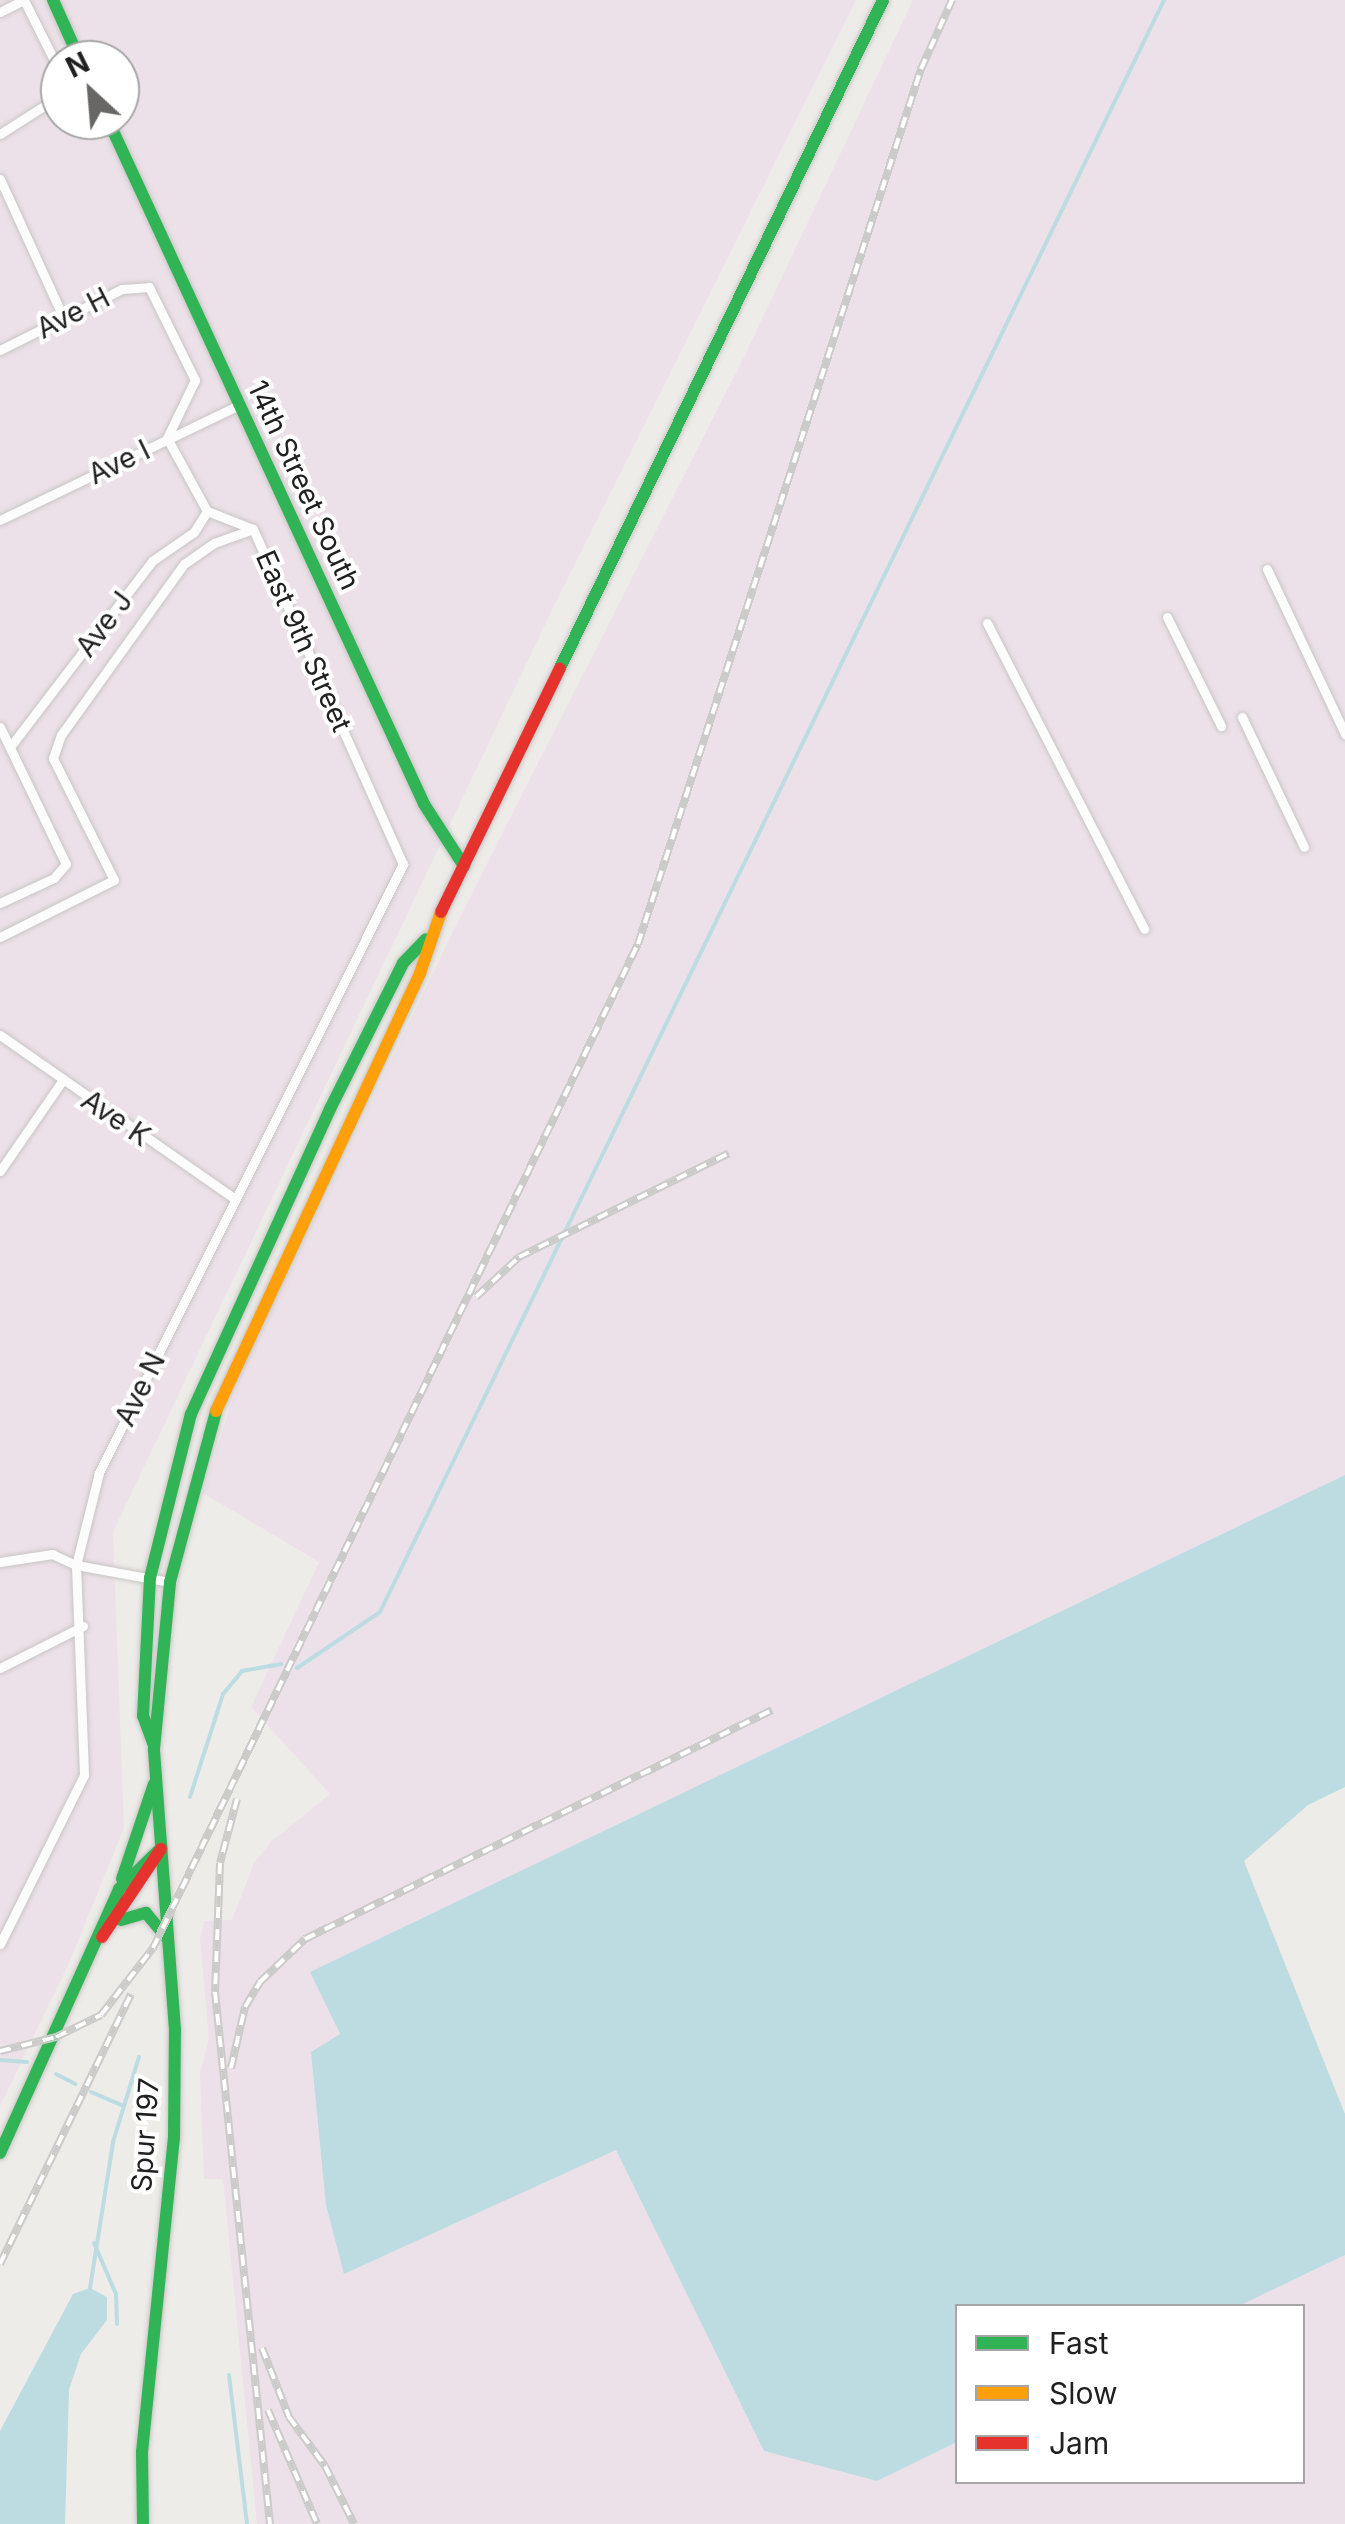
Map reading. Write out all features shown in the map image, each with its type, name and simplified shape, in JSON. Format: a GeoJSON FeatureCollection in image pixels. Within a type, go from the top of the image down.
{"type":"FeatureCollection","features":[{"type":"Feature","properties":{"kind":"main road"},"geometry":{"type":"LineString","coordinates":[[53,0],[71,40]]}},
{"type":"Feature","properties":{"kind":"main road"},"geometry":{"type":"LineString","coordinates":[[154,1748],[170,1582],[189,1491],[222,1392],[420,973],[430,935],[883,0]]}},
{"type":"Feature","properties":{"kind":"main road","name":"14th Street South"},"geometry":{"type":"LineString","coordinates":[[117,140],[424,804],[464,866]]}},
{"type":"Feature","properties":{"kind":"main road"},"geometry":{"type":"LineString","coordinates":[[154,1748],[144,1716],[150,1578],[174,1469],[208,1364],[404,962],[430,935]]}},
{"type":"Feature","properties":{"kind":"main road","name":"Spur 197"},"geometry":{"type":"LineString","coordinates":[[144,2524],[142,2452],[174,2138],[169,1946],[154,1748]]}},
{"type":"Feature","properties":{"kind":"main road"},"geometry":{"type":"LineString","coordinates":[[0,2153],[102,1937],[154,1782]]}},
{"type":"Feature","properties":{"kind":"main road"},"geometry":{"type":"LineString","coordinates":[[118,1889],[162,1848]]}},
{"type":"Feature","properties":{"kind":"main road"},"geometry":{"type":"LineString","coordinates":[[116,1925],[162,1848]]}},
{"type":"Feature","properties":{"kind":"main road"},"geometry":{"type":"LineString","coordinates":[[102,1937],[135,1911],[160,1923],[169,1946]]}},
{"type":"Feature","properties":{"kind":"street"},"geometry":{"type":"LineString","coordinates":[[0,12],[24,0],[59,70],[55,99],[0,134]]}},
{"type":"Feature","properties":{"kind":"street"},"geometry":{"type":"LineString","coordinates":[[0,179],[64,319]]}},
{"type":"Feature","properties":{"kind":"street","name":"Ave H"},"geometry":{"type":"LineString","coordinates":[[0,350],[122,289],[149,286],[195,380],[168,438]]}},
{"type":"Feature","properties":{"kind":"street","name":"Ave I"},"geometry":{"type":"LineString","coordinates":[[0,520],[239,405]]}},
{"type":"Feature","properties":{"kind":"street"},"geometry":{"type":"LineString","coordinates":[[168,438],[207,512]]}},
{"type":"Feature","properties":{"kind":"street","name":"East 9th Street"},"geometry":{"type":"LineString","coordinates":[[207,512],[253,529],[403,864]]}},
{"type":"Feature","properties":{"kind":"street","name":"Ave J"},"geometry":{"type":"LineString","coordinates":[[10,747],[152,561],[194,532],[207,512]]}},
{"type":"Feature","properties":{"kind":"street"},"geometry":{"type":"LineString","coordinates":[[0,937],[114,880],[53,758],[60,735],[184,564],[214,542],[253,529]]}},
{"type":"Feature","properties":{"kind":"street"},"geometry":{"type":"LineString","coordinates":[[1267,569],[1345,734]]}},
{"type":"Feature","properties":{"kind":"street"},"geometry":{"type":"LineString","coordinates":[[1167,617],[1220,726]]}},
{"type":"Feature","properties":{"kind":"street"},"geometry":{"type":"LineString","coordinates":[[987,623],[1144,929]]}},
{"type":"Feature","properties":{"kind":"street"},"geometry":{"type":"LineString","coordinates":[[1242,716],[1304,847]]}},
{"type":"Feature","properties":{"kind":"street"},"geometry":{"type":"LineString","coordinates":[[0,727],[66,864],[54,878],[0,903]]}},
{"type":"Feature","properties":{"kind":"street","name":"Ave N"},"geometry":{"type":"LineString","coordinates":[[0,1944],[84,1775],[83,1626],[76,1565],[100,1472],[403,864]]}},
{"type":"Feature","properties":{"kind":"street","name":"Ave K"},"geometry":{"type":"LineString","coordinates":[[0,1034],[234,1198]]}},
{"type":"Feature","properties":{"kind":"street"},"geometry":{"type":"LineString","coordinates":[[0,1171],[62,1081]]}},
{"type":"Feature","properties":{"kind":"street"},"geometry":{"type":"LineString","coordinates":[[0,1562],[52,1554],[76,1565],[170,1582]]}},
{"type":"Feature","properties":{"kind":"street"},"geometry":{"type":"LineString","coordinates":[[0,1668],[83,1626]]}},
{"type":"Feature","properties":{"kind":"shaded area"},"geometry":{"type":"Polygon","coordinates":[[[0,0],[856,0],[553,608],[113,1532],[124,1828],[69,1963],[0,2106],[0,0]]]}},
{"type":"Feature","properties":{"kind":"shaded area"},"geometry":{"type":"Polygon","coordinates":[[[913,0],[1345,0],[1345,1475],[311,1972],[340,2035],[344,2274],[616,2150],[764,2451],[877,2481],[955,2443],[955,2484],[1305,2484],[1305,2304],[1243,2304],[1345,2255],[1345,2524],[257,2524],[223,2179],[204,2179],[200,2073],[209,2039],[200,1939],[204,1921],[232,1920],[254,1863],[272,1841],[330,1794],[251,1707],[319,1562],[203,1493],[240,1375],[454,929],[745,355],[913,0]]]}},
{"type":"Feature","properties":{"kind":"water"},"geometry":{"type":"Polygon","coordinates":[[[1345,1475],[1345,1787],[1308,1805],[1244,1861],[1345,2114],[1345,2255],[1243,2304],[955,2304],[955,2443],[877,2481],[764,2451],[616,2150],[344,2274],[326,2205],[311,2052],[340,2034],[310,1972],[1345,1475]]]}},
{"type":"Feature","properties":{"kind":"water"},"geometry":{"type":"Polygon","coordinates":[[[90,2288],[107,2297],[107,2320],[81,2354],[69,2390],[65,2524],[0,2524],[0,2431],[73,2294],[90,2288]]]}},
{"type":"Feature","properties":{"kind":"waterway"},"geometry":{"type":"LineString","coordinates":[[297,1668],[380,1612],[1164,0]]}},
{"type":"Feature","properties":{"kind":"waterway"},"geometry":{"type":"LineString","coordinates":[[190,1797],[223,1694],[242,1671],[281,1664]]}},
{"type":"Feature","properties":{"kind":"waterway"},"geometry":{"type":"LineString","coordinates":[[90,2288],[113,2142],[139,2057]]}},
{"type":"Feature","properties":{"kind":"waterway"},"geometry":{"type":"LineString","coordinates":[[0,2060],[27,2062]]}},
{"type":"Feature","properties":{"kind":"waterway"},"geometry":{"type":"LineString","coordinates":[[56,2074],[76,2084]]}},
{"type":"Feature","properties":{"kind":"waterway"},"geometry":{"type":"LineString","coordinates":[[91,2092],[122,2105]]}},
{"type":"Feature","properties":{"kind":"waterway"},"geometry":{"type":"LineString","coordinates":[[94,2243],[116,2294],[117,2324]]}},
{"type":"Feature","properties":{"kind":"waterway"},"geometry":{"type":"LineString","coordinates":[[229,2375],[247,2524]]}},
{"type":"Feature","properties":{"kind":"railway"},"geometry":{"type":"LineString","coordinates":[[0,2051],[56,2037],[101,2015],[153,1948],[638,944],[921,69],[952,0]]}},
{"type":"Feature","properties":{"kind":"railway"},"geometry":{"type":"LineString","coordinates":[[476,1297],[519,1257],[729,1153]]}},
{"type":"Feature","properties":{"kind":"railway"},"geometry":{"type":"LineString","coordinates":[[231,2068],[245,2007],[260,1982],[305,1939],[772,1710]]}},
{"type":"Feature","properties":{"kind":"railway"},"geometry":{"type":"LineString","coordinates":[[237,1799],[220,1863],[215,1992],[270,2524]]}},
{"type":"Feature","properties":{"kind":"railway"},"geometry":{"type":"LineString","coordinates":[[0,2264],[131,1994]]}},
{"type":"Feature","properties":{"kind":"railway"},"geometry":{"type":"LineString","coordinates":[[262,2348],[289,2417],[325,2466],[354,2524]]}},
{"type":"Feature","properties":{"kind":"railway"},"geometry":{"type":"LineString","coordinates":[[268,2410],[317,2524]]}},
{"type":"Feature","properties":{"kind":"traffic: fast"},"geometry":{"type":"LineString","coordinates":[[53,0],[71,40]]}},
{"type":"Feature","properties":{"kind":"traffic: fast"},"geometry":{"type":"LineString","coordinates":[[560,668],[883,0]]}},
{"type":"Feature","properties":{"kind":"traffic: fast"},"geometry":{"type":"LineString","coordinates":[[117,140],[424,804],[464,866]]}},
{"type":"Feature","properties":{"kind":"traffic: fast"},"geometry":{"type":"LineString","coordinates":[[153,1743],[143,1716],[150,1578],[191,1414],[330,1109],[403,963],[426,939]]}},
{"type":"Feature","properties":{"kind":"traffic: fast"},"geometry":{"type":"LineString","coordinates":[[143,2524],[142,2452],[174,2138],[175,2030],[154,1749],[170,1582],[216,1411]]}},
{"type":"Feature","properties":{"kind":"traffic: fast"},"geometry":{"type":"LineString","coordinates":[[122,1879],[154,1784]]}},
{"type":"Feature","properties":{"kind":"traffic: fast"},"geometry":{"type":"LineString","coordinates":[[0,2153],[119,1889],[161,1848]]}},
{"type":"Feature","properties":{"kind":"traffic: fast"},"geometry":{"type":"LineString","coordinates":[[121,1920],[146,1913],[166,1937]]}},
{"type":"Feature","properties":{"kind":"traffic: slow"},"geometry":{"type":"LineString","coordinates":[[216,1411],[420,973],[441,912]]}},
{"type":"Feature","properties":{"kind":"traffic: jam"},"geometry":{"type":"LineString","coordinates":[[441,912],[560,668]]}},
{"type":"Feature","properties":{"kind":"traffic: jam"},"geometry":{"type":"LineString","coordinates":[[102,1937],[161,1849]]}}]}
